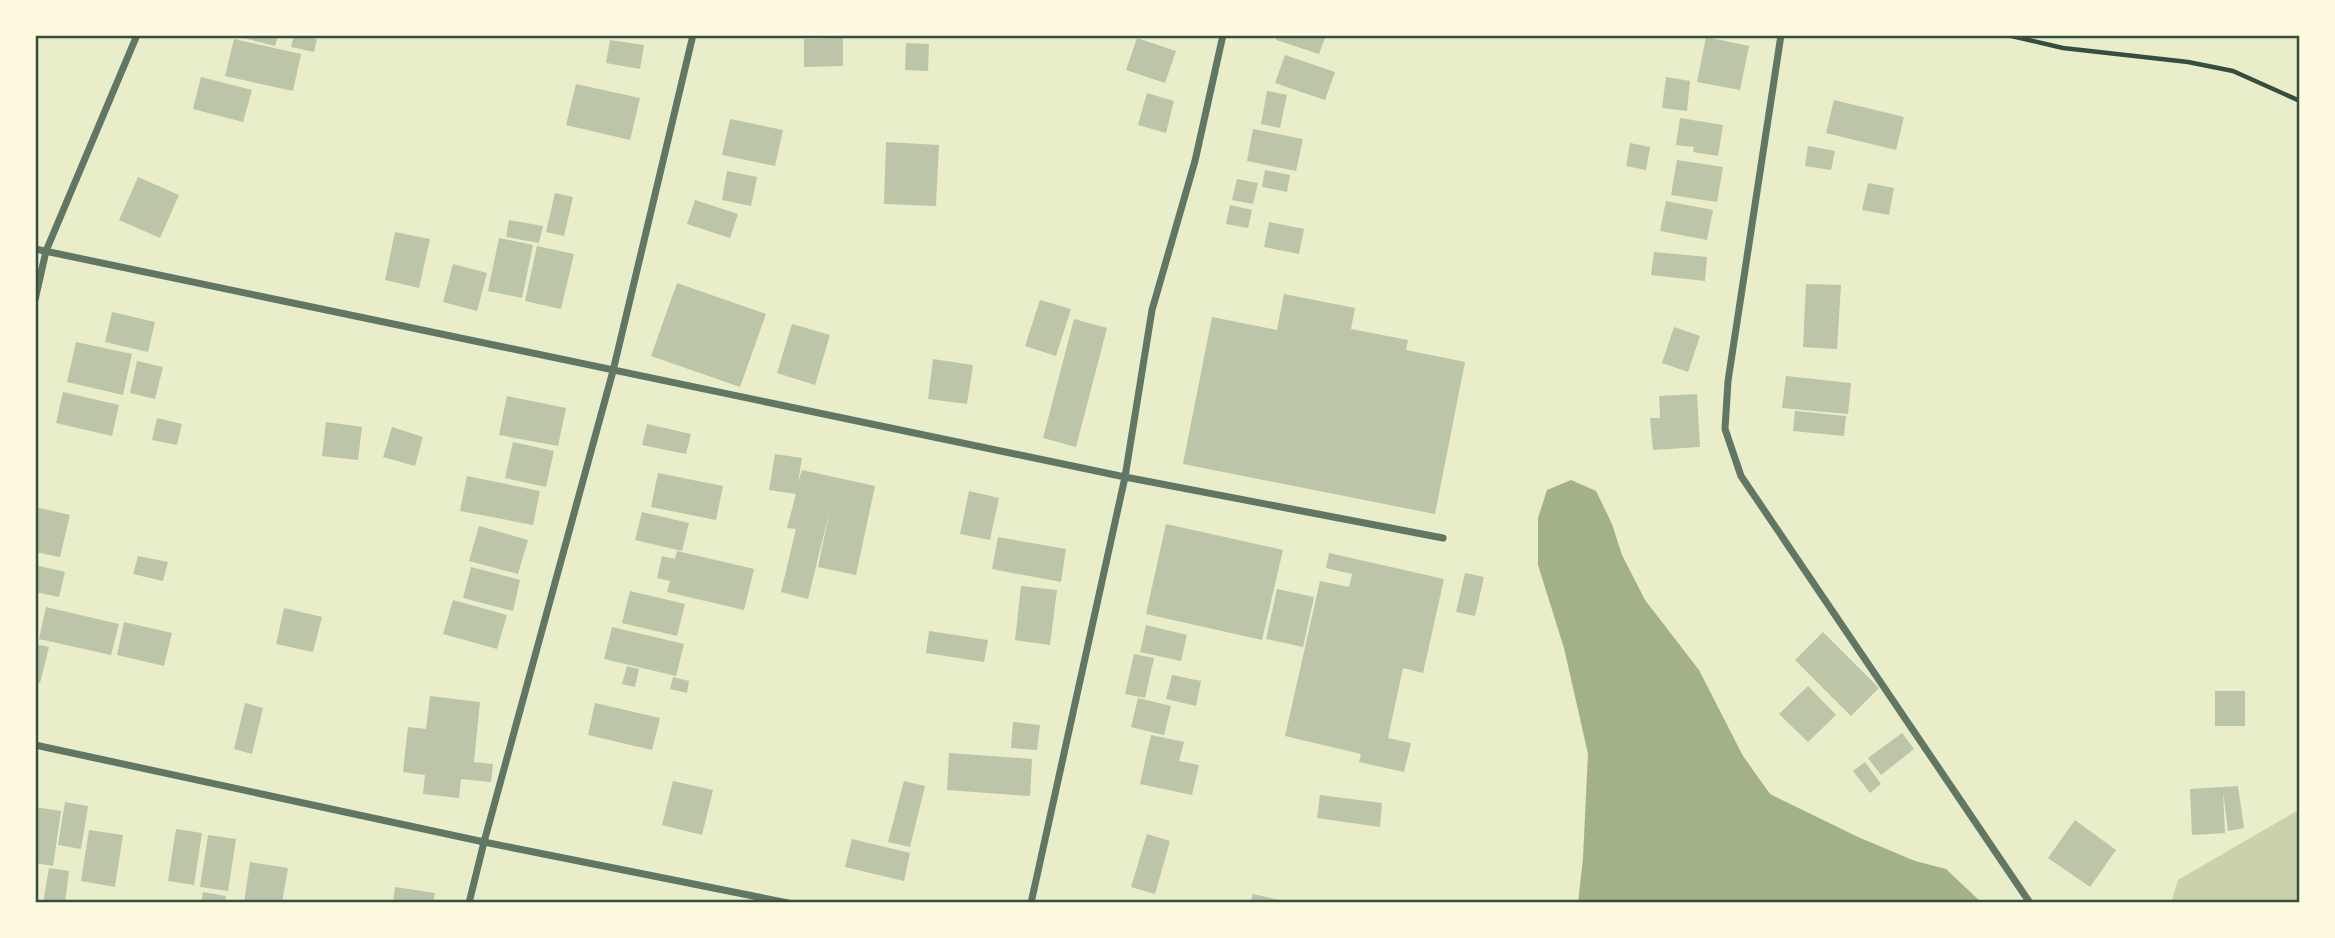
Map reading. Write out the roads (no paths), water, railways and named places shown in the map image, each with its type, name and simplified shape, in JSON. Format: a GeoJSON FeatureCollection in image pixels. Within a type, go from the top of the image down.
{"type":"FeatureCollection","features":[{"type":"Feature","properties":{"kind":"street"},"geometry":{"type":"LineString","coordinates":[[35,300],[47,251],[137,35]]}},
{"type":"Feature","properties":{"kind":"street"},"geometry":{"type":"LineString","coordinates":[[469,903],[613,371],[693,35]]}},
{"type":"Feature","properties":{"kind":"street"},"geometry":{"type":"LineString","coordinates":[[1031,903],[1125,477],[1152,310],[1195,161],[1223,35]]}},
{"type":"Feature","properties":{"kind":"street"},"geometry":{"type":"LineString","coordinates":[[1782,35],[1728,381],[1725,429],[1741,476],[2030,903]]}},
{"type":"Feature","properties":{"kind":"street"},"geometry":{"type":"LineString","coordinates":[[35,248],[1125,477],[1443,538]]}},
{"type":"Feature","properties":{"kind":"street"},"geometry":{"type":"LineString","coordinates":[[35,745],[484,842],[788,903]]}}]}
